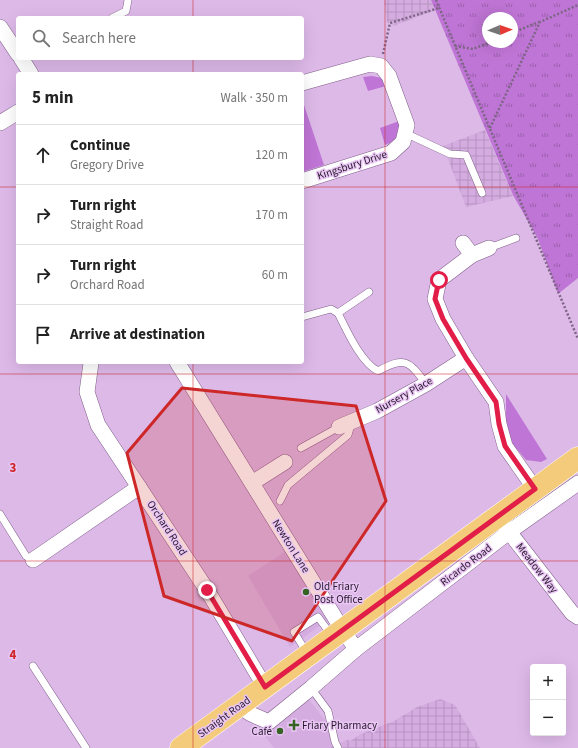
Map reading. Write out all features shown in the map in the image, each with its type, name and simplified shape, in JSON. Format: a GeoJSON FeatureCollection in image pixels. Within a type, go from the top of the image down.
{"type":"FeatureCollection","features":[{"type":"Feature","properties":{"kind":"main road","name":"Straight Road"},"geometry":{"type":"LineString","coordinates":[[180,748],[337,633],[504,524],[535,489],[578,458]]}},
{"type":"Feature","properties":{"kind":"street"},"geometry":{"type":"LineString","coordinates":[[0,26],[16,51]]}},
{"type":"Feature","properties":{"kind":"street"},"geometry":{"type":"LineString","coordinates":[[22,60],[30,72]]}},
{"type":"Feature","properties":{"kind":"street"},"geometry":{"type":"LineString","coordinates":[[304,82],[370,64],[381,66],[389,76],[407,125],[405,133]]}},
{"type":"Feature","properties":{"kind":"street"},"geometry":{"type":"LineString","coordinates":[[0,123],[16,113]]}},
{"type":"Feature","properties":{"kind":"street","name":"Kingsbury Drive"},"geometry":{"type":"LineString","coordinates":[[304,180],[391,153],[403,142],[405,133]]}},
{"type":"Feature","properties":{"kind":"street"},"geometry":{"type":"LineString","coordinates":[[489,248],[468,249],[439,280],[435,299],[443,319],[466,358],[496,402],[499,424],[505,446],[535,489]]}},
{"type":"Feature","properties":{"kind":"street","name":"Nursery Place"},"geometry":{"type":"LineString","coordinates":[[345,424],[377,411],[426,384],[466,358]]}},
{"type":"Feature","properties":{"kind":"street","name":"Orchard Road"},"geometry":{"type":"LineString","coordinates":[[91,364],[87,392],[98,425],[207,590],[265,687]]}},
{"type":"Feature","properties":{"kind":"street","name":"Newton Lane"},"geometry":{"type":"LineString","coordinates":[[178,364],[252,483],[337,633]]}},
{"type":"Feature","properties":{"kind":"street"},"geometry":{"type":"LineString","coordinates":[[252,483],[285,462]]}},
{"type":"Feature","properties":{"kind":"street","name":"Ricardo Road"},"geometry":{"type":"LineString","coordinates":[[239,706],[251,714],[269,722],[504,524],[578,483]]}},
{"type":"Feature","properties":{"kind":"street"},"geometry":{"type":"LineString","coordinates":[[33,560],[139,487]]}},
{"type":"Feature","properties":{"kind":"street","name":"Meadow Way"},"geometry":{"type":"LineString","coordinates":[[504,524],[572,613],[578,617]]}},
{"type":"Feature","properties":{"kind":"street"},"geometry":{"type":"LineString","coordinates":[[337,633],[356,649]]}},
{"type":"Feature","properties":{"kind":"lane"},"geometry":{"type":"LineString","coordinates":[[116,16],[126,11],[128,0]]}},
{"type":"Feature","properties":{"kind":"lane"},"geometry":{"type":"LineString","coordinates":[[405,133],[450,154],[466,155],[482,193]]}},
{"type":"Feature","properties":{"kind":"lane"},"geometry":{"type":"LineString","coordinates":[[489,248],[516,238]]}},
{"type":"Feature","properties":{"kind":"lane"},"geometry":{"type":"LineString","coordinates":[[338,313],[369,292]]}},
{"type":"Feature","properties":{"kind":"lane"},"geometry":{"type":"LineString","coordinates":[[304,316],[331,309],[338,313],[353,342],[371,368],[378,371],[402,362],[412,365],[426,384]]}},
{"type":"Feature","properties":{"kind":"lane"},"geometry":{"type":"LineString","coordinates":[[280,501],[288,485],[348,435],[345,424],[301,448]]}},
{"type":"Feature","properties":{"kind":"lane"},"geometry":{"type":"LineString","coordinates":[[0,514],[26,556],[33,560]]}},
{"type":"Feature","properties":{"kind":"lane"},"geometry":{"type":"LineString","coordinates":[[33,666],[86,748]]}},
{"type":"Feature","properties":{"kind":"lane"},"geometry":{"type":"LineString","coordinates":[[311,688],[328,711],[335,742],[338,748]]}},
{"type":"Feature","properties":{"kind":"path"},"geometry":{"type":"LineString","coordinates":[[436,0],[578,339]]}},
{"type":"Feature","properties":{"kind":"path"},"geometry":{"type":"LineString","coordinates":[[518,31],[578,5]]}},
{"type":"Feature","properties":{"kind":"path"},"geometry":{"type":"LineString","coordinates":[[381,66],[390,23],[439,8]]}},
{"type":"Feature","properties":{"kind":"path"},"geometry":{"type":"LineString","coordinates":[[490,129],[540,22]]}},
{"type":"Feature","properties":{"kind":"path"},"geometry":{"type":"LineString","coordinates":[[455,46],[473,49],[482,46]]}},
{"type":"Feature","properties":{"kind":"highlighted area"},"geometry":{"type":"Polygon","coordinates":[[[182,388],[356,406],[386,501],[292,641],[164,596],[127,453],[182,388]]]}},
{"type":"Feature","properties":{"kind":"shaded area"},"geometry":{"type":"Polygon","coordinates":[[[384,0],[431,0],[435,10],[394,26],[387,22],[384,0]]]}},
{"type":"Feature","properties":{"kind":"shaded area"},"geometry":{"type":"Polygon","coordinates":[[[485,130],[513,196],[466,207],[443,146],[485,130]]]}},
{"type":"Feature","properties":{"kind":"shaded area"},"geometry":{"type":"Polygon","coordinates":[[[289,549],[332,617],[290,647],[248,576],[289,549]]]}},
{"type":"Feature","properties":{"kind":"shaded area"},"geometry":{"type":"Polygon","coordinates":[[[300,688],[331,728],[337,745],[330,748],[274,748],[254,722],[300,688]]]}},
{"type":"Feature","properties":{"kind":"shaded area"},"geometry":{"type":"Polygon","coordinates":[[[440,699],[455,705],[480,748],[330,748],[347,740],[350,741],[361,734],[394,721],[417,707],[440,699]]]}},
{"type":"Feature","properties":{"kind":"green space"},"geometry":{"type":"Polygon","coordinates":[[[431,0],[578,0],[578,278],[558,294],[538,239],[513,195],[431,0]]]}},
{"type":"Feature","properties":{"kind":"green space"},"geometry":{"type":"Polygon","coordinates":[[[372,76],[382,78],[390,85],[368,91],[363,77],[372,76]]]}},
{"type":"Feature","properties":{"kind":"green space"},"geometry":{"type":"Polygon","coordinates":[[[304,105],[324,165],[304,171],[304,105]]]}},
{"type":"Feature","properties":{"kind":"green space"},"geometry":{"type":"Polygon","coordinates":[[[402,120],[401,135],[394,141],[385,145],[380,128],[402,120]]]}},
{"type":"Feature","properties":{"kind":"green space"},"geometry":{"type":"Polygon","coordinates":[[[506,394],[547,459],[541,462],[526,460],[517,449],[514,450],[506,432],[506,394]]]}},
{"type":"Feature","properties":{"kind":"place","name":"Old Friary Post Office"},"geometry":{"type":"Point","coordinates":[306,592]}},
{"type":"Feature","properties":{"kind":"place","name":"Friary Pharmacy"},"geometry":{"type":"Point","coordinates":[294,725]}},
{"type":"Feature","properties":{"kind":"place","name":"Café"},"geometry":{"type":"Point","coordinates":[280,731]}},
{"type":"Feature","properties":{"kind":"route"},"geometry":{"type":"LineString","coordinates":[[207,590],[265,687],[342,629],[535,489],[505,446],[499,424],[496,402],[466,358],[443,319],[435,299],[439,280]]}}]}
